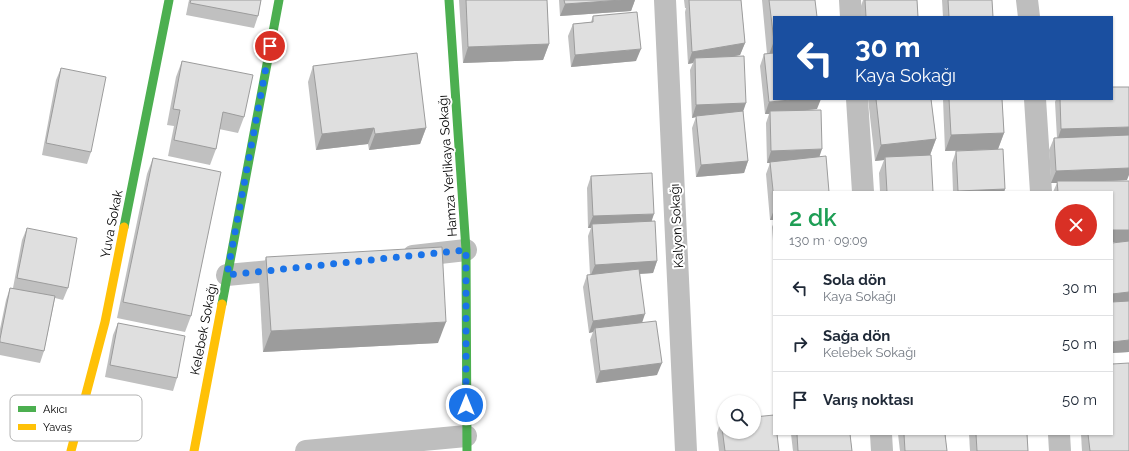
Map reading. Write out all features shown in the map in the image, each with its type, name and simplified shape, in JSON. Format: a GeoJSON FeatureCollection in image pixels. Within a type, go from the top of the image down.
{"type":"FeatureCollection","features":[{"type":"Feature","properties":{"kind":"street","name":"Yuva Sokak"},"geometry":{"type":"LineString","coordinates":[[86,395],[105,322],[169,0]]}},
{"type":"Feature","properties":{"kind":"street","name":"Kelebek Sokağı"},"geometry":{"type":"LineString","coordinates":[[194,451],[279,0]]}},
{"type":"Feature","properties":{"kind":"street","name":"Hamza Yerlikaya Sokağı"},"geometry":{"type":"LineString","coordinates":[[449,0],[466,250],[466,444]]}},
{"type":"Feature","properties":{"kind":"street","name":"Kalyon Sokağı"},"geometry":{"type":"LineString","coordinates":[[665,0],[686,451]]}},
{"type":"Feature","properties":{"kind":"street"},"geometry":{"type":"LineString","coordinates":[[850,0],[851,16]]}},
{"type":"Feature","properties":{"kind":"street"},"geometry":{"type":"LineString","coordinates":[[1027,0],[1029,16]]}},
{"type":"Feature","properties":{"kind":"street"},"geometry":{"type":"LineString","coordinates":[[857,100],[864,191]]}},
{"type":"Feature","properties":{"kind":"street"},"geometry":{"type":"LineString","coordinates":[[1034,100],[1041,191]]}},
{"type":"Feature","properties":{"kind":"street"},"geometry":{"type":"LineString","coordinates":[[396,258],[466,250]]}},
{"type":"Feature","properties":{"kind":"street"},"geometry":{"type":"LineString","coordinates":[[227,275],[312,266]]}},
{"type":"Feature","properties":{"kind":"street"},"geometry":{"type":"LineString","coordinates":[[881,435],[882,451]]}},
{"type":"Feature","properties":{"kind":"street"},"geometry":{"type":"LineString","coordinates":[[1059,435],[1060,451]]}},
{"type":"Feature","properties":{"kind":"street","name":"Yuva Sokak"},"geometry":{"type":"LineString","coordinates":[[71,451],[74,441]]}},
{"type":"Feature","properties":{"kind":"street"},"geometry":{"type":"LineString","coordinates":[[306,451],[466,444]]}},
{"type":"Feature","properties":{"kind":"building"},"geometry":{"type":"Polygon","coordinates":[[[191,0],[261,0],[258,16],[190,3],[191,0]]]}},
{"type":"Feature","properties":{"kind":"building"},"geometry":{"type":"Polygon","coordinates":[[[466,0],[547,0],[549,44],[468,47],[466,0]]]}},
{"type":"Feature","properties":{"kind":"building"},"geometry":{"type":"Polygon","coordinates":[[[564,0],[622,0],[565,4],[564,0]]]}},
{"type":"Feature","properties":{"kind":"building"},"geometry":{"type":"Polygon","coordinates":[[[689,0],[741,0],[745,43],[692,52],[689,0]]]}},
{"type":"Feature","properties":{"kind":"building"},"geometry":{"type":"Polygon","coordinates":[[[769,0],[815,0],[817,16],[773,16],[773,33],[769,0]]]}},
{"type":"Feature","properties":{"kind":"building"},"geometry":{"type":"Polygon","coordinates":[[[865,0],[917,0],[918,16],[866,16],[865,0]]]}},
{"type":"Feature","properties":{"kind":"building"},"geometry":{"type":"Polygon","coordinates":[[[948,0],[992,0],[993,16],[949,16],[948,0]]]}},
{"type":"Feature","properties":{"kind":"building"},"geometry":{"type":"Polygon","coordinates":[[[637,12],[641,49],[575,55],[573,24],[593,22],[593,16],[637,12]]]}},
{"type":"Feature","properties":{"kind":"building"},"geometry":{"type":"Polygon","coordinates":[[[417,53],[426,128],[375,134],[374,128],[322,134],[313,66],[417,53]]]}},
{"type":"Feature","properties":{"kind":"building"},"geometry":{"type":"Polygon","coordinates":[[[773,53],[773,100],[790,100],[769,102],[764,54],[773,53]]]}},
{"type":"Feature","properties":{"kind":"building"},"geometry":{"type":"Polygon","coordinates":[[[744,56],[746,103],[696,105],[695,58],[744,56]]]}},
{"type":"Feature","properties":{"kind":"building"},"geometry":{"type":"Polygon","coordinates":[[[182,61],[253,75],[244,117],[223,112],[216,149],[174,140],[180,110],[173,109],[182,61]]]}},
{"type":"Feature","properties":{"kind":"building"},"geometry":{"type":"Polygon","coordinates":[[[61,68],[106,77],[91,152],[46,143],[61,68]]]}},
{"type":"Feature","properties":{"kind":"building"},"geometry":{"type":"Polygon","coordinates":[[[1113,87],[1129,87],[1129,127],[1061,129],[1060,100],[1113,100],[1113,87]]]}},
{"type":"Feature","properties":{"kind":"building"},"geometry":{"type":"Polygon","coordinates":[[[876,100],[931,100],[936,139],[881,145],[876,100]]]}},
{"type":"Feature","properties":{"kind":"building"},"geometry":{"type":"Polygon","coordinates":[[[949,100],[1002,100],[1004,133],[951,135],[949,100]]]}},
{"type":"Feature","properties":{"kind":"building"},"geometry":{"type":"Polygon","coordinates":[[[821,110],[822,149],[771,151],[770,111],[821,110]]]}},
{"type":"Feature","properties":{"kind":"building"},"geometry":{"type":"Polygon","coordinates":[[[743,111],[748,161],[701,165],[696,116],[743,111]]]}},
{"type":"Feature","properties":{"kind":"building"},"geometry":{"type":"Polygon","coordinates":[[[1129,135],[1129,168],[1056,171],[1054,138],[1129,135]]]}},
{"type":"Feature","properties":{"kind":"building"},"geometry":{"type":"Polygon","coordinates":[[[1003,149],[1005,189],[958,191],[956,151],[1003,149]]]}},
{"type":"Feature","properties":{"kind":"building"},"geometry":{"type":"Polygon","coordinates":[[[931,155],[933,191],[887,191],[885,157],[931,155]]]}},
{"type":"Feature","properties":{"kind":"building"},"geometry":{"type":"Polygon","coordinates":[[[826,156],[829,191],[773,191],[770,162],[826,156]]]}},
{"type":"Feature","properties":{"kind":"building"},"geometry":{"type":"Polygon","coordinates":[[[153,158],[221,172],[191,316],[123,302],[153,158]]]}},
{"type":"Feature","properties":{"kind":"building"},"geometry":{"type":"Polygon","coordinates":[[[652,173],[654,214],[593,216],[591,176],[652,173]]]}},
{"type":"Feature","properties":{"kind":"building"},"geometry":{"type":"Polygon","coordinates":[[[1057,181],[1129,181],[1129,230],[1113,230],[1113,191],[1058,191],[1057,181]]]}},
{"type":"Feature","properties":{"kind":"building"},"geometry":{"type":"Polygon","coordinates":[[[655,221],[657,261],[595,265],[592,224],[655,221]]]}},
{"type":"Feature","properties":{"kind":"building"},"geometry":{"type":"Polygon","coordinates":[[[27,228],[77,238],[68,288],[17,278],[27,228]]]}},
{"type":"Feature","properties":{"kind":"building"},"geometry":{"type":"Polygon","coordinates":[[[1129,241],[1129,292],[1113,294],[1113,243],[1129,241]]]}},
{"type":"Feature","properties":{"kind":"building"},"geometry":{"type":"Polygon","coordinates":[[[442,247],[446,322],[271,331],[266,257],[442,247]]]}},
{"type":"Feature","properties":{"kind":"building"},"geometry":{"type":"Polygon","coordinates":[[[639,269],[645,314],[593,321],[587,275],[639,269]]]}},
{"type":"Feature","properties":{"kind":"building"},"geometry":{"type":"Polygon","coordinates":[[[10,288],[55,296],[44,351],[0,342],[10,288]]]}},
{"type":"Feature","properties":{"kind":"building"},"geometry":{"type":"Polygon","coordinates":[[[1129,301],[1129,340],[1113,342],[1113,302],[1129,301]]]}},
{"type":"Feature","properties":{"kind":"building"},"geometry":{"type":"Polygon","coordinates":[[[656,321],[662,363],[600,371],[595,328],[656,321]]]}},
{"type":"Feature","properties":{"kind":"building"},"geometry":{"type":"Polygon","coordinates":[[[118,323],[185,336],[177,378],[110,365],[118,323]]]}},
{"type":"Feature","properties":{"kind":"building"},"geometry":{"type":"Polygon","coordinates":[[[1129,363],[1129,451],[1090,451],[1088,435],[1113,435],[1113,364],[1129,363]]]}},
{"type":"Feature","properties":{"kind":"building"},"geometry":{"type":"Polygon","coordinates":[[[773,415],[773,435],[777,435],[779,451],[725,451],[723,439],[761,439],[761,416],[773,415]]]}},
{"type":"Feature","properties":{"kind":"building"},"geometry":{"type":"Polygon","coordinates":[[[797,435],[850,435],[852,451],[798,451],[797,435]]]}},
{"type":"Feature","properties":{"kind":"building"},"geometry":{"type":"Polygon","coordinates":[[[904,435],[945,435],[947,451],[905,451],[904,435]]]}},
{"type":"Feature","properties":{"kind":"building"},"geometry":{"type":"Polygon","coordinates":[[[976,435],[1027,435],[1028,451],[977,451],[976,435]]]}},
{"type":"Feature","properties":{"kind":"traffic: fast"},"geometry":{"type":"LineString","coordinates":[[124,227],[169,0]]}},
{"type":"Feature","properties":{"kind":"traffic: fast"},"geometry":{"type":"LineString","coordinates":[[222,304],[279,0]]}},
{"type":"Feature","properties":{"kind":"traffic: fast"},"geometry":{"type":"LineString","coordinates":[[449,0],[466,250],[467,451]]}},
{"type":"Feature","properties":{"kind":"traffic: slow"},"geometry":{"type":"LineString","coordinates":[[86,395],[105,322],[124,227]]}},
{"type":"Feature","properties":{"kind":"traffic: slow"},"geometry":{"type":"LineString","coordinates":[[194,451],[222,304]]}},
{"type":"Feature","properties":{"kind":"traffic: slow"},"geometry":{"type":"LineString","coordinates":[[71,451],[74,441]]}},
{"type":"Feature","properties":{"kind":"route"},"geometry":{"type":"LineString","coordinates":[[270,46],[227,275],[466,250],[466,405]]}}]}
